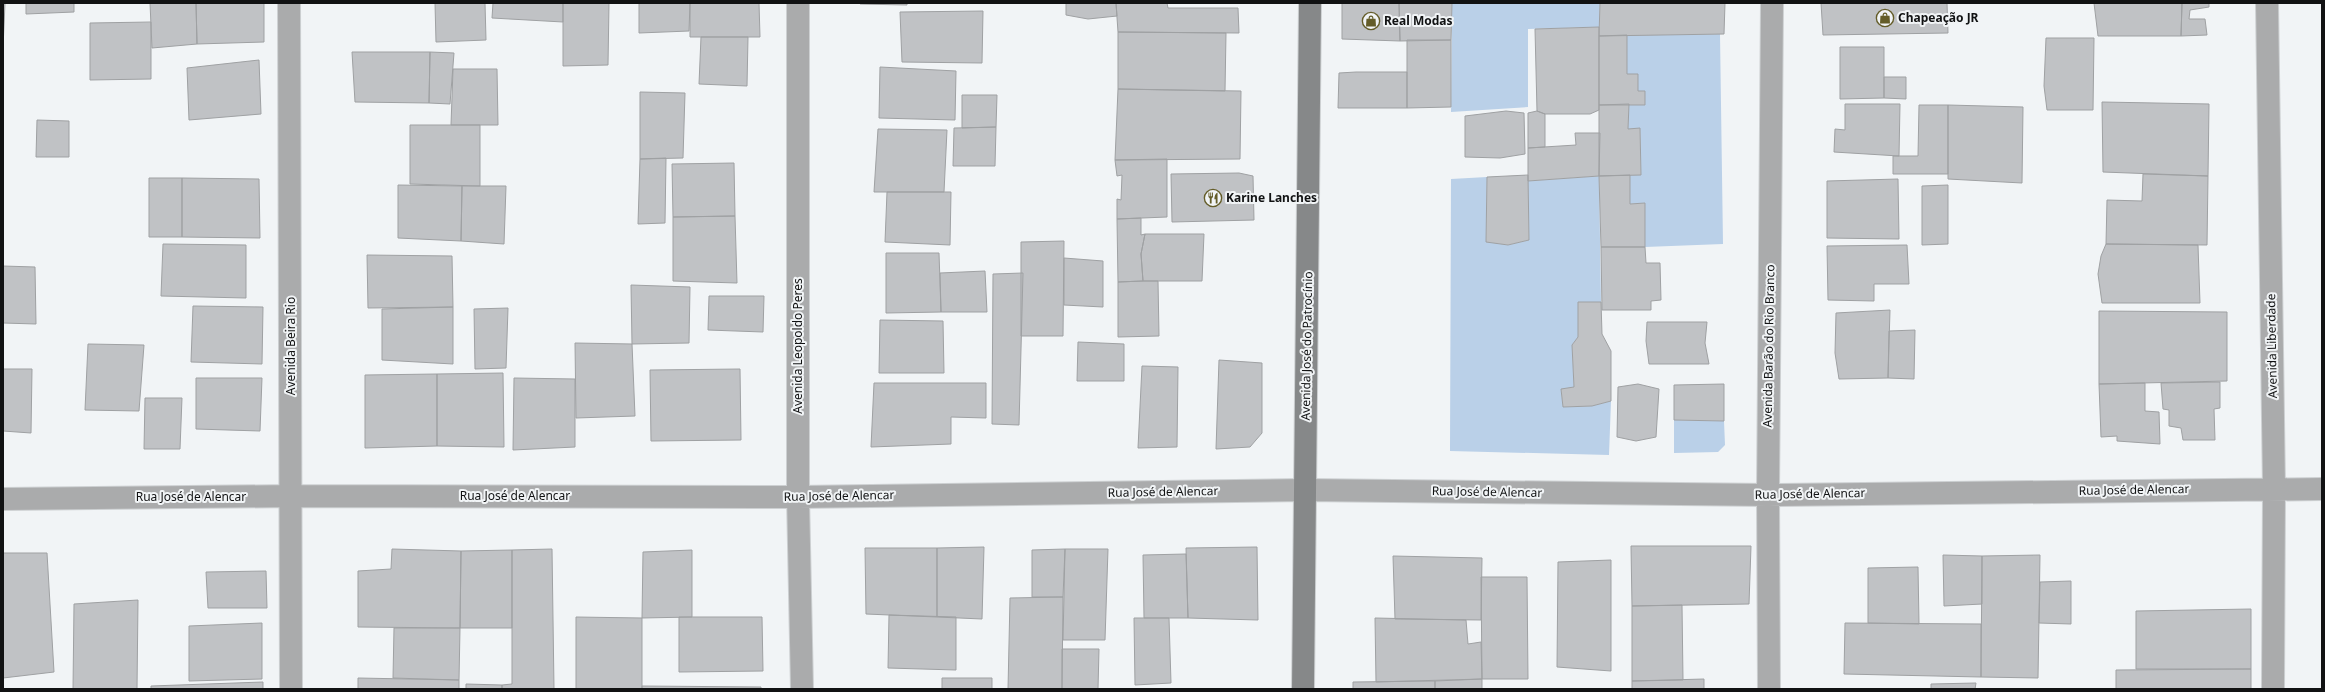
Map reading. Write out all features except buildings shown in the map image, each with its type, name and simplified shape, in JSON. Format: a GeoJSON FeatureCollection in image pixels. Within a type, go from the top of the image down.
{"type":"FeatureCollection","features":[{"type":"Feature","properties":{"kind":"street","name":"Avenida Beira Rio"},"geometry":{"type":"LineString","coordinates":[[289,3],[292,496],[291,689]]}},
{"type":"Feature","properties":{"kind":"street","name":"Avenida Leopoldo Peres"},"geometry":{"type":"LineString","coordinates":[[798,3],[798,496],[802,689]]}},
{"type":"Feature","properties":{"kind":"street","name":"Avenida José do Patrocínio"},"geometry":{"type":"LineString","coordinates":[[1303,689],[1310,3]]}},
{"type":"Feature","properties":{"kind":"street","name":"Avenida Barão do Rio Branco"},"geometry":{"type":"LineString","coordinates":[[1770,689],[1768,495],[1772,3]]}},
{"type":"Feature","properties":{"kind":"street","name":"Avenida Liberdade"},"geometry":{"type":"LineString","coordinates":[[2267,3],[2274,488],[2273,689]]}},
{"type":"Feature","properties":{"kind":"street","name":"Rua José de Alencar"},"geometry":{"type":"LineString","coordinates":[[3,499],[292,496],[798,496],[1305,490],[1768,495],[2274,488],[2322,489]]}},
{"type":"Feature","properties":{"kind":"shaded area"},"geometry":{"type":"Polygon","coordinates":[[[1452,3],[1600,3],[1599,27],[1528,29],[1528,107],[1451,112],[1452,3]]]}},
{"type":"Feature","properties":{"kind":"shaded area"},"geometry":{"type":"Polygon","coordinates":[[[1720,34],[1723,244],[1645,247],[1645,203],[1630,204],[1630,175],[1641,175],[1640,129],[1628,129],[1629,104],[1645,105],[1645,91],[1638,91],[1638,74],[1627,74],[1627,35],[1720,34]]]}},
{"type":"Feature","properties":{"kind":"shaded area"},"geometry":{"type":"Polygon","coordinates":[[[1599,176],[1601,302],[1578,302],[1578,337],[1572,345],[1574,387],[1561,390],[1563,407],[1592,406],[1611,401],[1609,455],[1450,451],[1451,179],[1487,177],[1486,241],[1508,245],[1529,240],[1528,181],[1599,176]]]}},
{"type":"Feature","properties":{"kind":"shaded area"},"geometry":{"type":"Polygon","coordinates":[[[1674,420],[1724,421],[1725,445],[1718,452],[1674,453],[1674,420]]]}},
{"type":"Feature","properties":{"kind":"place","name":"Chapeação JR"},"geometry":{"type":"Point","coordinates":[1885,18]}},
{"type":"Feature","properties":{"kind":"place","name":"Real Modas"},"geometry":{"type":"Point","coordinates":[1371,21]}},
{"type":"Feature","properties":{"kind":"place","name":"Karine Lanches"},"geometry":{"type":"Point","coordinates":[1213,198]}}]}
